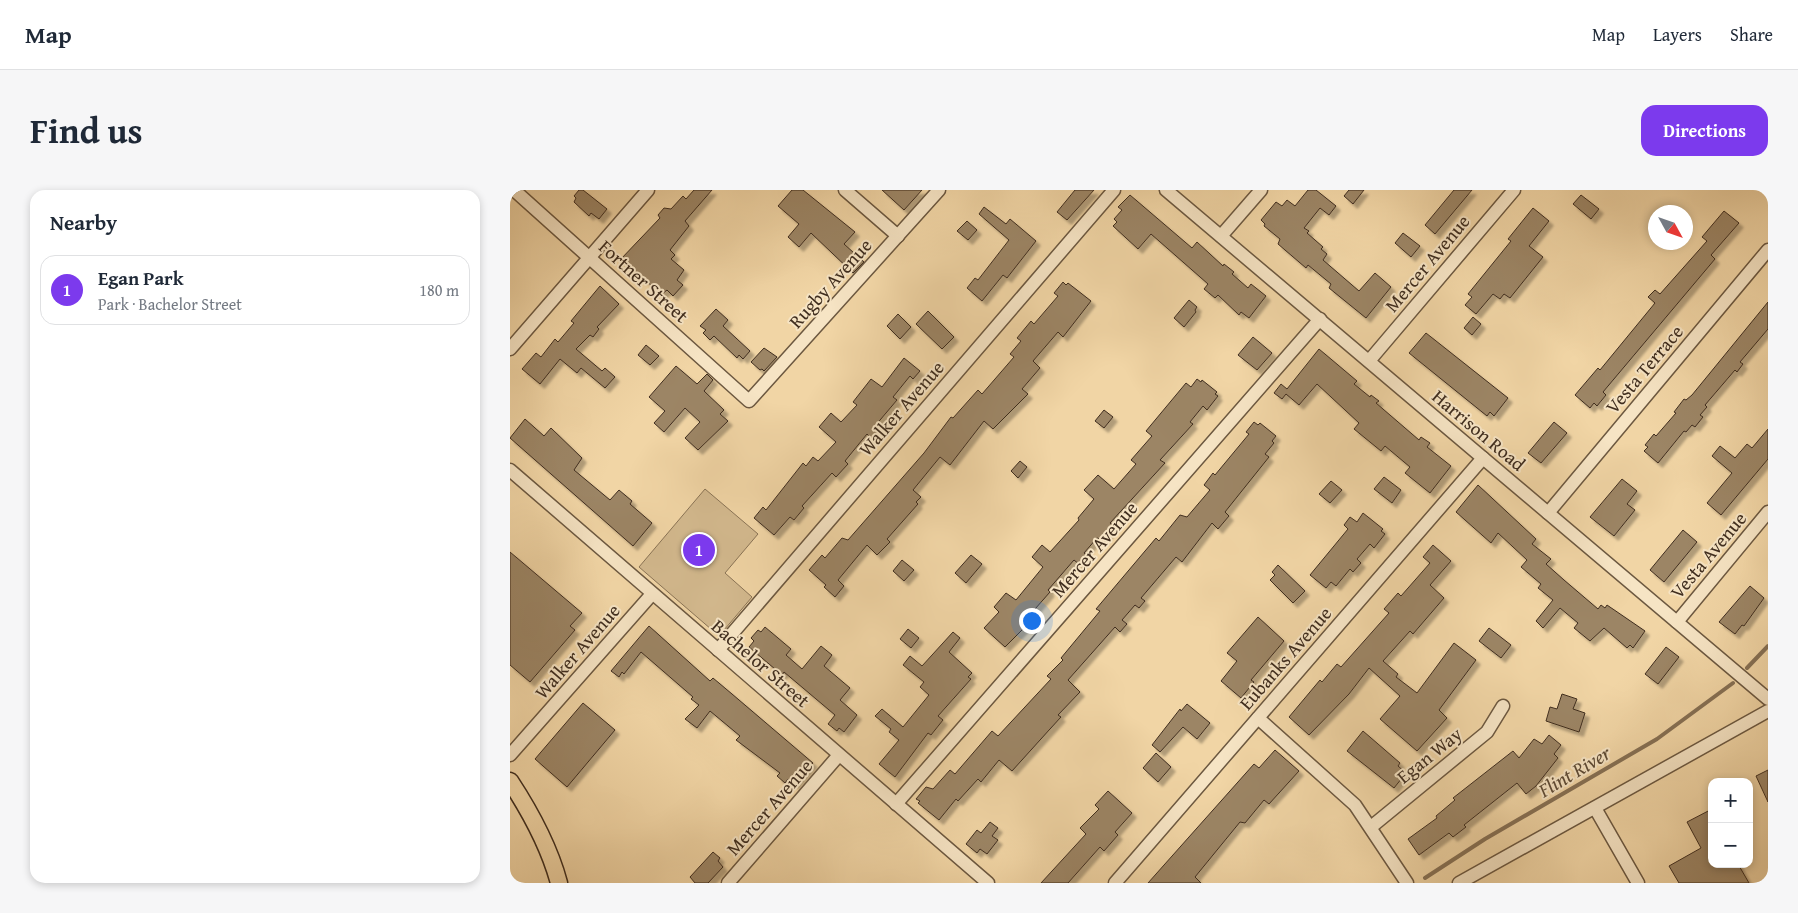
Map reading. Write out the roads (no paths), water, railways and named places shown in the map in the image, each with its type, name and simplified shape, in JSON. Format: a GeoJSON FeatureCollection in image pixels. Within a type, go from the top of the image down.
{"type":"FeatureCollection","features":[{"type":"Feature","properties":{"kind":"main road"},"geometry":{"type":"LineString","coordinates":[[510,781],[532,814],[555,867],[559,883]]}},
{"type":"Feature","properties":{"kind":"street","name":"Fortner Street"},"geometry":{"type":"LineString","coordinates":[[514,190],[749,401]]}},
{"type":"Feature","properties":{"kind":"street"},"geometry":{"type":"LineString","coordinates":[[510,349],[648,190]]}},
{"type":"Feature","properties":{"kind":"street"},"geometry":{"type":"LineString","coordinates":[[845,190],[898,236]]}},
{"type":"Feature","properties":{"kind":"street","name":"Rugby Avenue"},"geometry":{"type":"LineString","coordinates":[[749,401],[939,190]]}},
{"type":"Feature","properties":{"kind":"street","name":"Walker Avenue"},"geometry":{"type":"LineString","coordinates":[[718,650],[1114,190]]}},
{"type":"Feature","properties":{"kind":"street","name":"Harrison Road"},"geometry":{"type":"LineString","coordinates":[[1166,190],[1768,699]]}},
{"type":"Feature","properties":{"kind":"street"},"geometry":{"type":"LineString","coordinates":[[1222,236],[1261,190]]}},
{"type":"Feature","properties":{"kind":"street","name":"Mercer Avenue"},"geometry":{"type":"LineString","coordinates":[[1369,361],[1514,190]]}},
{"type":"Feature","properties":{"kind":"street","name":"Vesta Terrace"},"geometry":{"type":"LineString","coordinates":[[1548,513],[1768,250]]}},
{"type":"Feature","properties":{"kind":"street","name":"Mercer Avenue"},"geometry":{"type":"LineString","coordinates":[[896,804],[1320,319]]}},
{"type":"Feature","properties":{"kind":"street","name":"Eubanks Avenue"},"geometry":{"type":"LineString","coordinates":[[1115,883],[1483,458]]}},
{"type":"Feature","properties":{"kind":"street","name":"Bachelor Street"},"geometry":{"type":"LineString","coordinates":[[510,470],[988,883]]}},
{"type":"Feature","properties":{"kind":"street","name":"Vesta Avenue"},"geometry":{"type":"LineString","coordinates":[[1677,622],[1768,512]]}},
{"type":"Feature","properties":{"kind":"street","name":"Walker Avenue"},"geometry":{"type":"LineString","coordinates":[[510,755],[652,594]]}},
{"type":"Feature","properties":{"kind":"street","name":"Egan Way"},"geometry":{"type":"LineString","coordinates":[[1371,827],[1487,732],[1503,706]]}},
{"type":"Feature","properties":{"kind":"street"},"geometry":{"type":"LineString","coordinates":[[1459,883],[1768,711]]}},
{"type":"Feature","properties":{"kind":"street"},"geometry":{"type":"LineString","coordinates":[[1258,718],[1336,786],[1371,827],[1407,883]]}},
{"type":"Feature","properties":{"kind":"street","name":"Mercer Avenue"},"geometry":{"type":"LineString","coordinates":[[728,883],[839,755]]}},
{"type":"Feature","properties":{"kind":"street"},"geometry":{"type":"LineString","coordinates":[[1595,808],[1638,883]]}},
{"type":"Feature","properties":{"kind":"waterway","name":"Flint River"},"geometry":{"type":"LineString","coordinates":[[1747,668],[1768,646]]}},
{"type":"Feature","properties":{"kind":"waterway","name":"Flint River"},"geometry":{"type":"LineString","coordinates":[[1425,878],[1485,839],[1657,739],[1733,683]]}},
{"type":"Feature","properties":{"kind":"place","name":"Egan Park"},"geometry":{"type":"Point","coordinates":[699,550]}}]}
